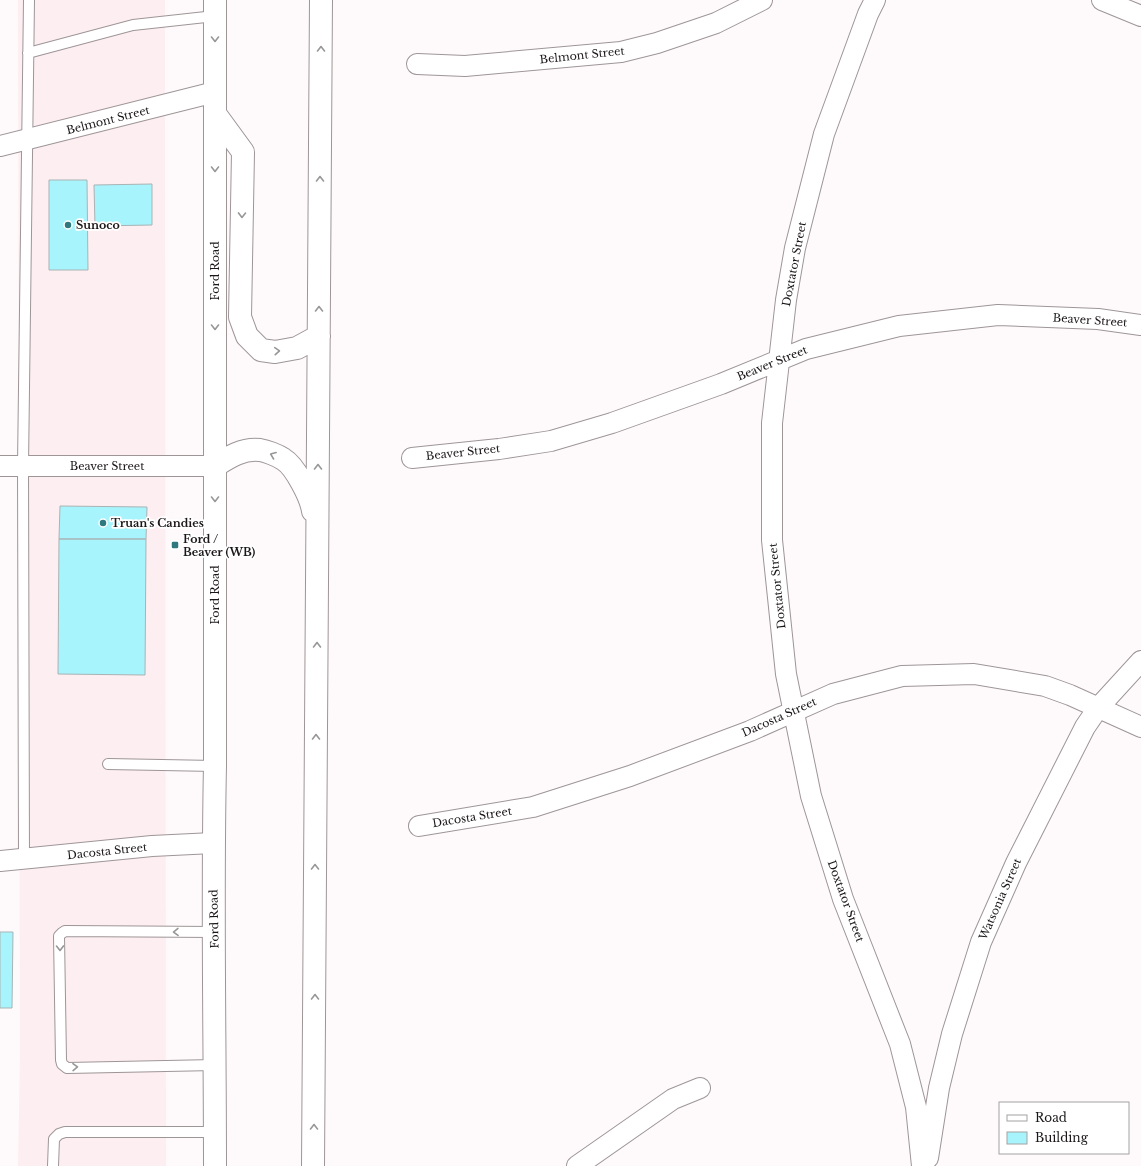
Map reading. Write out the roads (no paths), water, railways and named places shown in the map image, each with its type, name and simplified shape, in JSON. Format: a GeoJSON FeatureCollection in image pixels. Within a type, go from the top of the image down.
{"type":"FeatureCollection","features":[{"type":"Feature","properties":{"kind":"main road"},"geometry":{"type":"LineString","coordinates":[[313,1166],[321,0]]}},
{"type":"Feature","properties":{"kind":"main road","name":"Ford Road"},"geometry":{"type":"LineString","coordinates":[[215,8],[215,766],[213,843],[215,932],[215,1166]]}},
{"type":"Feature","properties":{"kind":"main road"},"geometry":{"type":"LineString","coordinates":[[216,115],[243,152],[240,317],[247,336],[260,350],[275,352],[297,348],[319,336]]}},
{"type":"Feature","properties":{"kind":"main road"},"geometry":{"type":"LineString","coordinates":[[215,466],[237,452],[260,450],[284,459],[301,480],[312,506],[318,562]]}},
{"type":"Feature","properties":{"kind":"street","name":"Belmont Street"},"geometry":{"type":"LineString","coordinates":[[417,64],[465,66],[621,52],[657,43],[716,23],[762,0]]}},
{"type":"Feature","properties":{"kind":"street","name":"Doxtator Street"},"geometry":{"type":"LineString","coordinates":[[875,0],[868,14],[824,134],[795,248],[786,300],[772,423],[772,540],[786,674],[811,796],[843,899],[900,1044],[916,1106],[922,1166]]}},
{"type":"Feature","properties":{"kind":"street"},"geometry":{"type":"LineString","coordinates":[[1102,0],[1141,16]]}},
{"type":"Feature","properties":{"kind":"street","name":"Belmont Street"},"geometry":{"type":"LineString","coordinates":[[0,146],[215,92]]}},
{"type":"Feature","properties":{"kind":"street","name":"Beaver Street"},"geometry":{"type":"LineString","coordinates":[[412,458],[499,449],[550,441],[612,423],[721,384],[806,349],[899,326],[998,315],[1098,319],[1141,325]]}},
{"type":"Feature","properties":{"kind":"street","name":"Beaver Street"},"geometry":{"type":"LineString","coordinates":[[0,466],[215,466]]}},
{"type":"Feature","properties":{"kind":"street","name":"Watsonia Street"},"geometry":{"type":"LineString","coordinates":[[927,1166],[939,1088],[952,1034],[981,942],[1016,863],[1085,727],[1098,708],[1141,661]]}},
{"type":"Feature","properties":{"kind":"street","name":"Dacosta Street"},"geometry":{"type":"LineString","coordinates":[[419,826],[533,807],[630,776],[750,730],[833,694],[902,676],[974,674],[1045,686],[1070,695],[1141,727]]}},
{"type":"Feature","properties":{"kind":"street","name":"Dacosta Street"},"geometry":{"type":"LineString","coordinates":[[0,861],[152,846],[213,843]]}},
{"type":"Feature","properties":{"kind":"street"},"geometry":{"type":"LineString","coordinates":[[578,1166],[673,1099],[700,1088]]}},
{"type":"Feature","properties":{"kind":"lane"},"geometry":{"type":"LineString","coordinates":[[24,859],[23,466],[29,0]]}},
{"type":"Feature","properties":{"kind":"lane"},"geometry":{"type":"LineString","coordinates":[[28,53],[133,25],[215,8]]}},
{"type":"Feature","properties":{"kind":"lane"},"geometry":{"type":"LineString","coordinates":[[108,764],[215,766]]}},
{"type":"Feature","properties":{"kind":"lane"},"geometry":{"type":"LineString","coordinates":[[215,932],[65,931],[59,936],[61,1060],[62,1064],[66,1068],[215,1065]]}},
{"type":"Feature","properties":{"kind":"lane"},"geometry":{"type":"LineString","coordinates":[[53,1166],[54,1139],[59,1134],[65,1132],[215,1132]]}},
{"type":"Feature","properties":{"kind":"place","name":"Sunoco"},"geometry":{"type":"Point","coordinates":[68,225]}},
{"type":"Feature","properties":{"kind":"place","name":"Truan's Candies"},"geometry":{"type":"Point","coordinates":[103,523]}},
{"type":"Feature","properties":{"kind":"place","name":"Ford / Beaver (WB)"},"geometry":{"type":"Point","coordinates":[175,545]}}]}
